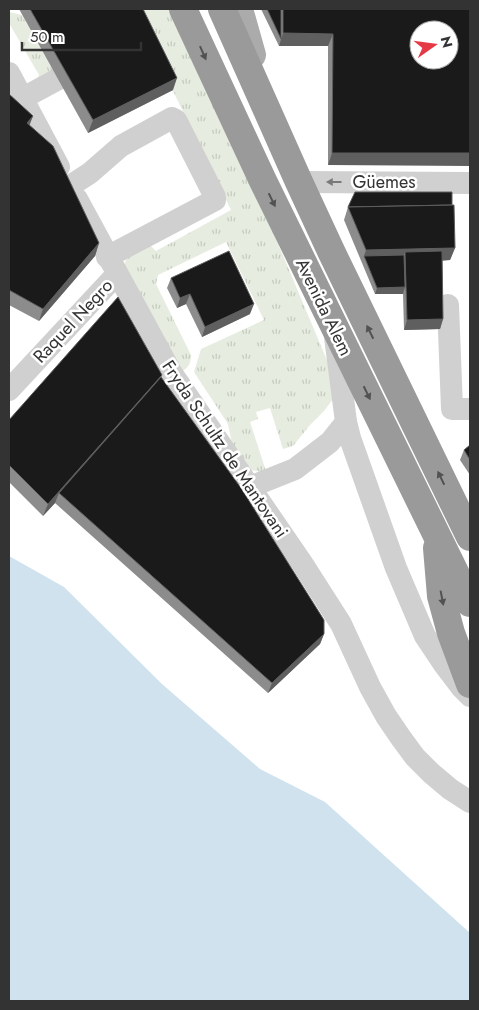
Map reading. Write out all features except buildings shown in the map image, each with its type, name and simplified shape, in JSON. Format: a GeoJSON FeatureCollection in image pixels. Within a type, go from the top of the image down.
{"type":"FeatureCollection","features":[{"type":"Feature","properties":{"kind":"highway","name":"Avenida Alem"},"geometry":{"type":"LineString","coordinates":[[183,9],[263,181],[470,603]]}},
{"type":"Feature","properties":{"kind":"highway","name":"Avenida Alem"},"geometry":{"type":"LineString","coordinates":[[222,9],[232,28],[298,182],[468,531]]}},
{"type":"Feature","properties":{"kind":"highway"},"geometry":{"type":"LineString","coordinates":[[436,532],[441,596],[451,633],[470,684]]}},
{"type":"Feature","properties":{"kind":"main road"},"geometry":{"type":"LineString","coordinates":[[239,9],[270,117]]}},
{"type":"Feature","properties":{"kind":"street","name":"Fryda Schultz de Mantovani"},"geometry":{"type":"LineString","coordinates":[[9,73],[171,372],[302,563],[341,624],[370,687],[386,716],[415,757],[450,789],[470,802]]}},
{"type":"Feature","properties":{"kind":"street"},"geometry":{"type":"LineString","coordinates":[[23,98],[62,76]]}},
{"type":"Feature","properties":{"kind":"street","name":"Raquel Negro"},"geometry":{"type":"LineString","coordinates":[[9,390],[112,265],[215,200],[176,120],[172,118],[121,146],[90,173],[70,186]]}},
{"type":"Feature","properties":{"kind":"street","name":"Güemes"},"geometry":{"type":"LineString","coordinates":[[298,182],[470,183]]}},
{"type":"Feature","properties":{"kind":"street"},"geometry":{"type":"LineString","coordinates":[[448,305],[452,409],[470,409]]}},
{"type":"Feature","properties":{"kind":"street"},"geometry":{"type":"LineString","coordinates":[[334,327],[346,422],[350,438],[396,568],[425,636],[457,682],[470,696]]}},
{"type":"Feature","properties":{"kind":"street"},"geometry":{"type":"LineString","coordinates":[[250,487],[295,469],[330,442],[346,422]]}},
{"type":"Feature","properties":{"kind":"green space"},"geometry":{"type":"Polygon","coordinates":[[[133,9],[172,9],[263,208],[329,365],[333,399],[293,446],[283,449],[270,408],[256,412],[258,419],[250,422],[266,471],[251,470],[232,444],[228,424],[194,372],[201,349],[264,320],[226,242],[158,275],[156,284],[191,355],[189,364],[182,371],[124,270],[126,258],[146,241],[156,251],[231,210],[133,9]]]}},
{"type":"Feature","properties":{"kind":"green space"},"geometry":{"type":"Polygon","coordinates":[[[9,12],[22,15],[56,76],[34,86],[39,75],[9,23],[9,12]]]}},
{"type":"Feature","properties":{"kind":"water"},"geometry":{"type":"Polygon","coordinates":[[[9,556],[64,587],[162,684],[260,769],[325,802],[470,933],[470,1001],[9,1001],[9,556]]]}}]}
